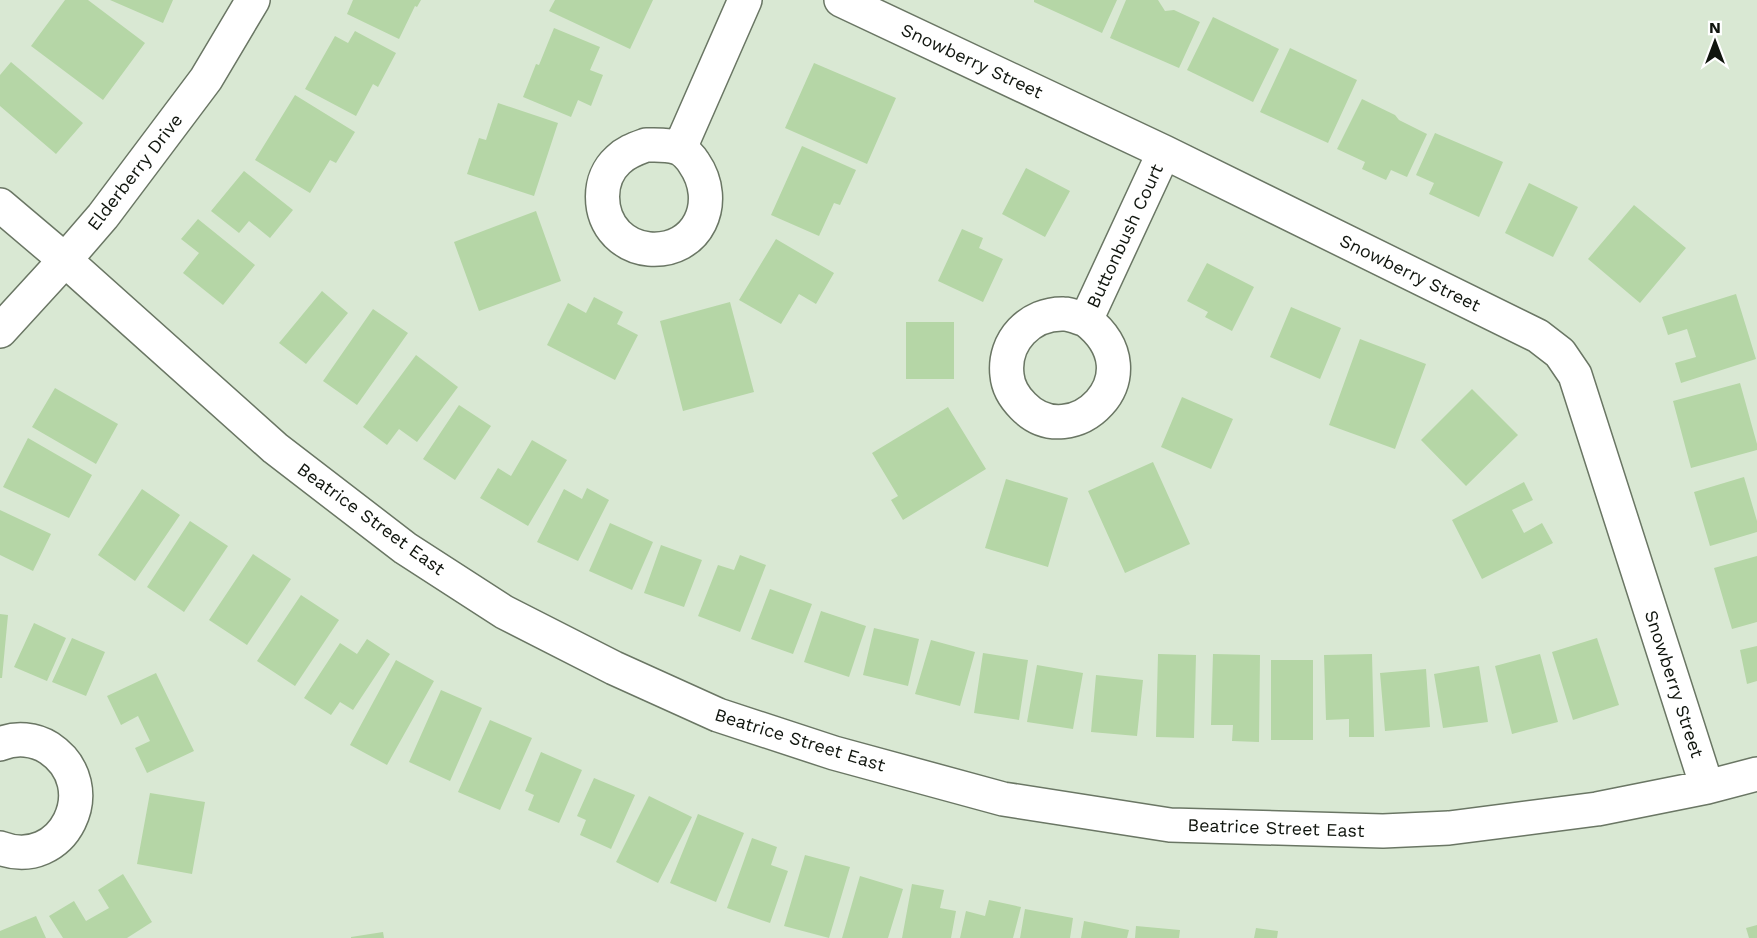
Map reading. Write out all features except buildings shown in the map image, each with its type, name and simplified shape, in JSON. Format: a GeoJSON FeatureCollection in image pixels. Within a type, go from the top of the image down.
{"type":"FeatureCollection","features":[{"type":"Feature","properties":{"kind":"street","name":"Elderberry Drive"},"geometry":{"type":"LineString","coordinates":[[0,331],[103,216],[206,79],[253,0]]}},
{"type":"Feature","properties":{"kind":"street"},"geometry":{"type":"LineString","coordinates":[[680,148],[745,0]]}},
{"type":"Feature","properties":{"kind":"street","name":"Snowberry Street"},"geometry":{"type":"LineString","coordinates":[[841,0],[1164,152],[1538,336],[1560,353],[1575,375],[1707,787]]}},
{"type":"Feature","properties":{"kind":"street","name":"Buttonbush Court"},"geometry":{"type":"LineString","coordinates":[[1086,320],[1164,152]]}},
{"type":"Feature","properties":{"kind":"street","name":"Beatrice Street East"},"geometry":{"type":"LineString","coordinates":[[0,205],[65,260],[275,448],[405,548],[504,612],[614,668],[718,715],[824,750],[1003,799],[1170,825],[1383,831],[1449,828],[1597,809],[1707,787],[1757,774]]}},
{"type":"Feature","properties":{"kind":"street"},"geometry":{"type":"LineString","coordinates":[[0,744],[23,739],[42,744],[58,754],[70,770],[76,788],[75,808],[69,824],[58,838],[43,848],[26,853],[8,852],[0,848]]}}]}
